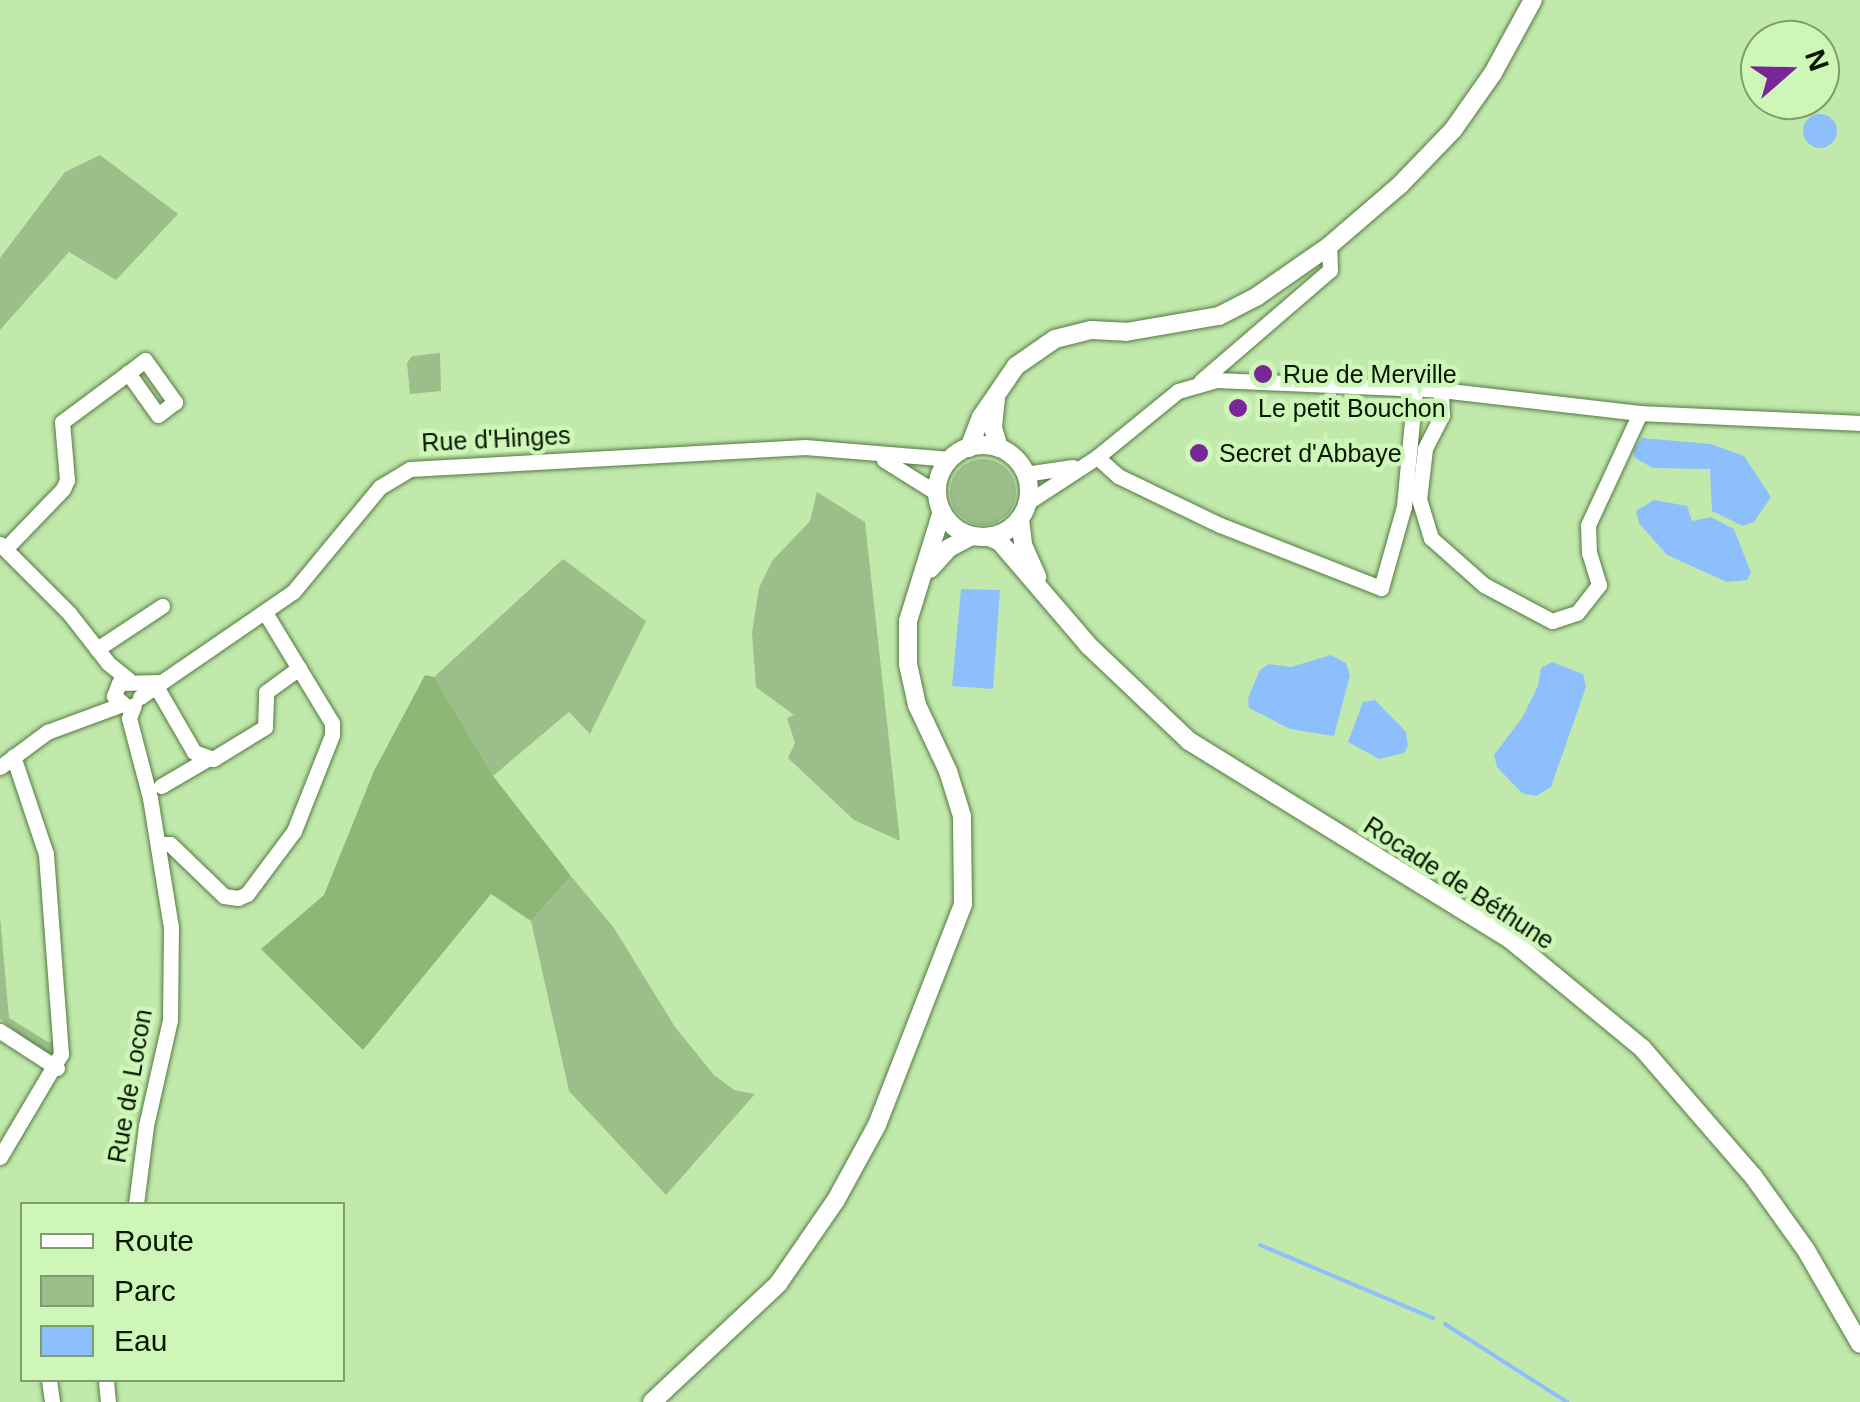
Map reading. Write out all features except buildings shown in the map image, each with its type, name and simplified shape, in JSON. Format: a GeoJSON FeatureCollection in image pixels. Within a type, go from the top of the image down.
{"type":"FeatureCollection","features":[{"type":"Feature","properties":{"kind":"main road"},"geometry":{"type":"LineString","coordinates":[[969,448],[981,417],[1016,366],[1055,339],[1091,330],[1126,332],[1219,316],[1256,297],[1329,246],[1400,185],[1453,130],[1493,74],[1527,2]]}},
{"type":"Feature","properties":{"kind":"main road"},"geometry":{"type":"LineString","coordinates":[[914,593],[941,555],[1024,511],[1026,474],[999,448],[993,428],[996,397]]}},
{"type":"Feature","properties":{"kind":"main road"},"geometry":{"type":"LineString","coordinates":[[980,536],[949,522],[940,502],[938,480],[951,459],[969,448],[999,448]]}},
{"type":"Feature","properties":{"kind":"main road"},"geometry":{"type":"LineString","coordinates":[[652,1402],[778,1284],[836,1200],[876,1124],[963,904],[962,816],[948,771],[917,704],[908,664],[908,621],[940,502]]}},
{"type":"Feature","properties":{"kind":"main road","name":"Rocade de Béthune"},"geometry":{"type":"LineString","coordinates":[[1024,511],[1030,563],[1054,608]]}},
{"type":"Feature","properties":{"kind":"main road","name":"Rocade de Béthune"},"geometry":{"type":"LineString","coordinates":[[980,536],[1000,542],[1054,608],[1189,742],[1511,940],[1642,1048],[1753,1176],[1806,1250],[1860,1344]]}},
{"type":"Feature","properties":{"kind":"street"},"geometry":{"type":"LineString","coordinates":[[1024,511],[1156,407],[1201,381],[1330,270],[1329,246]]}},
{"type":"Feature","properties":{"kind":"street"},"geometry":{"type":"LineString","coordinates":[[126,695],[97,649],[3,546],[67,480],[62,422],[128,373]]}},
{"type":"Feature","properties":{"kind":"street"},"geometry":{"type":"LineString","coordinates":[[1201,381],[1441,390],[1640,413],[1860,423]]}},
{"type":"Feature","properties":{"kind":"street"},"geometry":{"type":"LineString","coordinates":[[1026,474],[1091,460],[1220,525],[1381,588],[1404,506],[1415,389]]}},
{"type":"Feature","properties":{"kind":"street"},"geometry":{"type":"LineString","coordinates":[[1441,390],[1442,414],[1425,449],[1419,500],[1431,538],[1484,585],[1552,622],[1576,613],[1599,585],[1588,553],[1588,525],[1640,413]]}},
{"type":"Feature","properties":{"kind":"street","name":"Rue d'Hinges"},"geometry":{"type":"LineString","coordinates":[[7,762],[47,732],[100,711],[126,695],[162,685],[266,614],[293,592],[380,487],[410,470],[804,447],[852,449],[925,460],[951,459]]}},
{"type":"Feature","properties":{"kind":"street","name":"Rue d'Hinges"},"geometry":{"type":"LineString","coordinates":[[852,449],[895,464],[940,502]]}},
{"type":"Feature","properties":{"kind":"street"},"geometry":{"type":"LineString","coordinates":[[97,649],[162,606]]}},
{"type":"Feature","properties":{"kind":"street"},"geometry":{"type":"LineString","coordinates":[[158,844],[170,844],[224,896],[247,894],[294,832],[332,735],[332,723],[266,614]]}},
{"type":"Feature","properties":{"kind":"street"},"geometry":{"type":"LineString","coordinates":[[162,685],[194,752],[213,760],[265,728],[266,692],[299,668]]}},
{"type":"Feature","properties":{"kind":"street","name":"Rue de Locon"},"geometry":{"type":"LineString","coordinates":[[126,695],[158,844],[171,928],[170,1020],[146,1126],[136,1202]]}},
{"type":"Feature","properties":{"kind":"street"},"geometry":{"type":"LineString","coordinates":[[161,786],[207,759]]}},
{"type":"Feature","properties":{"kind":"street"},"geometry":{"type":"LineString","coordinates":[[0,1157],[56,1068],[61,1027],[46,854],[7,762]]}},
{"type":"Feature","properties":{"kind":"street"},"geometry":{"type":"LineString","coordinates":[[0,1031],[56,1068]]}},
{"type":"Feature","properties":{"kind":"green space"},"geometry":{"type":"Polygon","coordinates":[[[100,155],[178,214],[116,280],[69,252],[0,330],[0,258],[65,172],[100,155]]]}},
{"type":"Feature","properties":{"kind":"green space"},"geometry":{"type":"Polygon","coordinates":[[[440,353],[441,391],[410,394],[407,363],[412,356],[440,353]]]}},
{"type":"Feature","properties":{"kind":"green space"},"geometry":{"type":"Polygon","coordinates":[[[983,459],[1007,468],[1016,492],[1007,516],[983,525],[959,516],[950,492],[959,468],[983,459]]]}},
{"type":"Feature","properties":{"kind":"green space"},"geometry":{"type":"Polygon","coordinates":[[[817,492],[865,522],[900,841],[854,820],[788,758],[795,743],[787,718],[794,715],[756,687],[752,633],[759,588],[772,561],[810,521],[817,492]]]}},
{"type":"Feature","properties":{"kind":"green space"},"geometry":{"type":"Polygon","coordinates":[[[563,559],[646,621],[590,734],[569,712],[493,776],[434,677],[563,559]]]}},
{"type":"Feature","properties":{"kind":"green space"},"geometry":{"type":"Polygon","coordinates":[[[425,675],[434,677],[493,776],[571,876],[531,921],[491,894],[363,1050],[261,949],[324,895],[374,771],[425,675]]]}},
{"type":"Feature","properties":{"kind":"green space"},"geometry":{"type":"Polygon","coordinates":[[[571,876],[614,928],[675,1027],[714,1075],[734,1090],[755,1094],[666,1195],[569,1091],[531,921],[571,876]]]}},
{"type":"Feature","properties":{"kind":"green space"},"geometry":{"type":"Polygon","coordinates":[[[0,916],[9,1018],[56,1043],[49,1057],[0,1019],[0,916]]]}},
{"type":"Feature","properties":{"kind":"water"},"geometry":{"type":"Polygon","coordinates":[[[1808,120],[1832,120],[1832,143],[1820,148],[1808,143],[1803,131],[1808,120]]]}},
{"type":"Feature","properties":{"kind":"water"},"geometry":{"type":"Polygon","coordinates":[[[1642,438],[1711,444],[1744,456],[1771,497],[1754,522],[1743,526],[1712,511],[1710,469],[1653,468],[1635,458],[1633,451],[1642,438]]]}},
{"type":"Feature","properties":{"kind":"water"},"geometry":{"type":"Polygon","coordinates":[[[1654,500],[1687,506],[1692,521],[1711,517],[1734,529],[1751,573],[1747,580],[1727,582],[1667,555],[1639,523],[1636,511],[1654,500]]]}},
{"type":"Feature","properties":{"kind":"water"},"geometry":{"type":"Polygon","coordinates":[[[961,589],[1000,590],[993,689],[952,686],[961,589]]]}},
{"type":"Feature","properties":{"kind":"water"},"geometry":{"type":"Polygon","coordinates":[[[1331,655],[1346,663],[1350,675],[1334,736],[1290,729],[1249,708],[1248,698],[1260,670],[1269,664],[1291,667],[1331,655]]]}},
{"type":"Feature","properties":{"kind":"water"},"geometry":{"type":"Polygon","coordinates":[[[1552,662],[1583,674],[1586,687],[1551,787],[1536,796],[1522,793],[1497,767],[1494,755],[1522,718],[1538,686],[1541,668],[1552,662]]]}},
{"type":"Feature","properties":{"kind":"water"},"geometry":{"type":"Polygon","coordinates":[[[1375,700],[1406,732],[1408,746],[1404,753],[1379,759],[1348,742],[1363,702],[1375,700]]]}},
{"type":"Feature","properties":{"kind":"waterway"},"geometry":{"type":"LineString","coordinates":[[1260,1245],[1433,1318]]}},
{"type":"Feature","properties":{"kind":"waterway"},"geometry":{"type":"LineString","coordinates":[[1445,1324],[1567,1402]]}},
{"type":"Feature","properties":{"kind":"place","name":"Rue de Merville"},"geometry":{"type":"Point","coordinates":[1263,374]}},
{"type":"Feature","properties":{"kind":"place","name":"Le petit Bouchon"},"geometry":{"type":"Point","coordinates":[1238,408]}},
{"type":"Feature","properties":{"kind":"place","name":"Secret d'Abbaye"},"geometry":{"type":"Point","coordinates":[1199,453]}}]}
